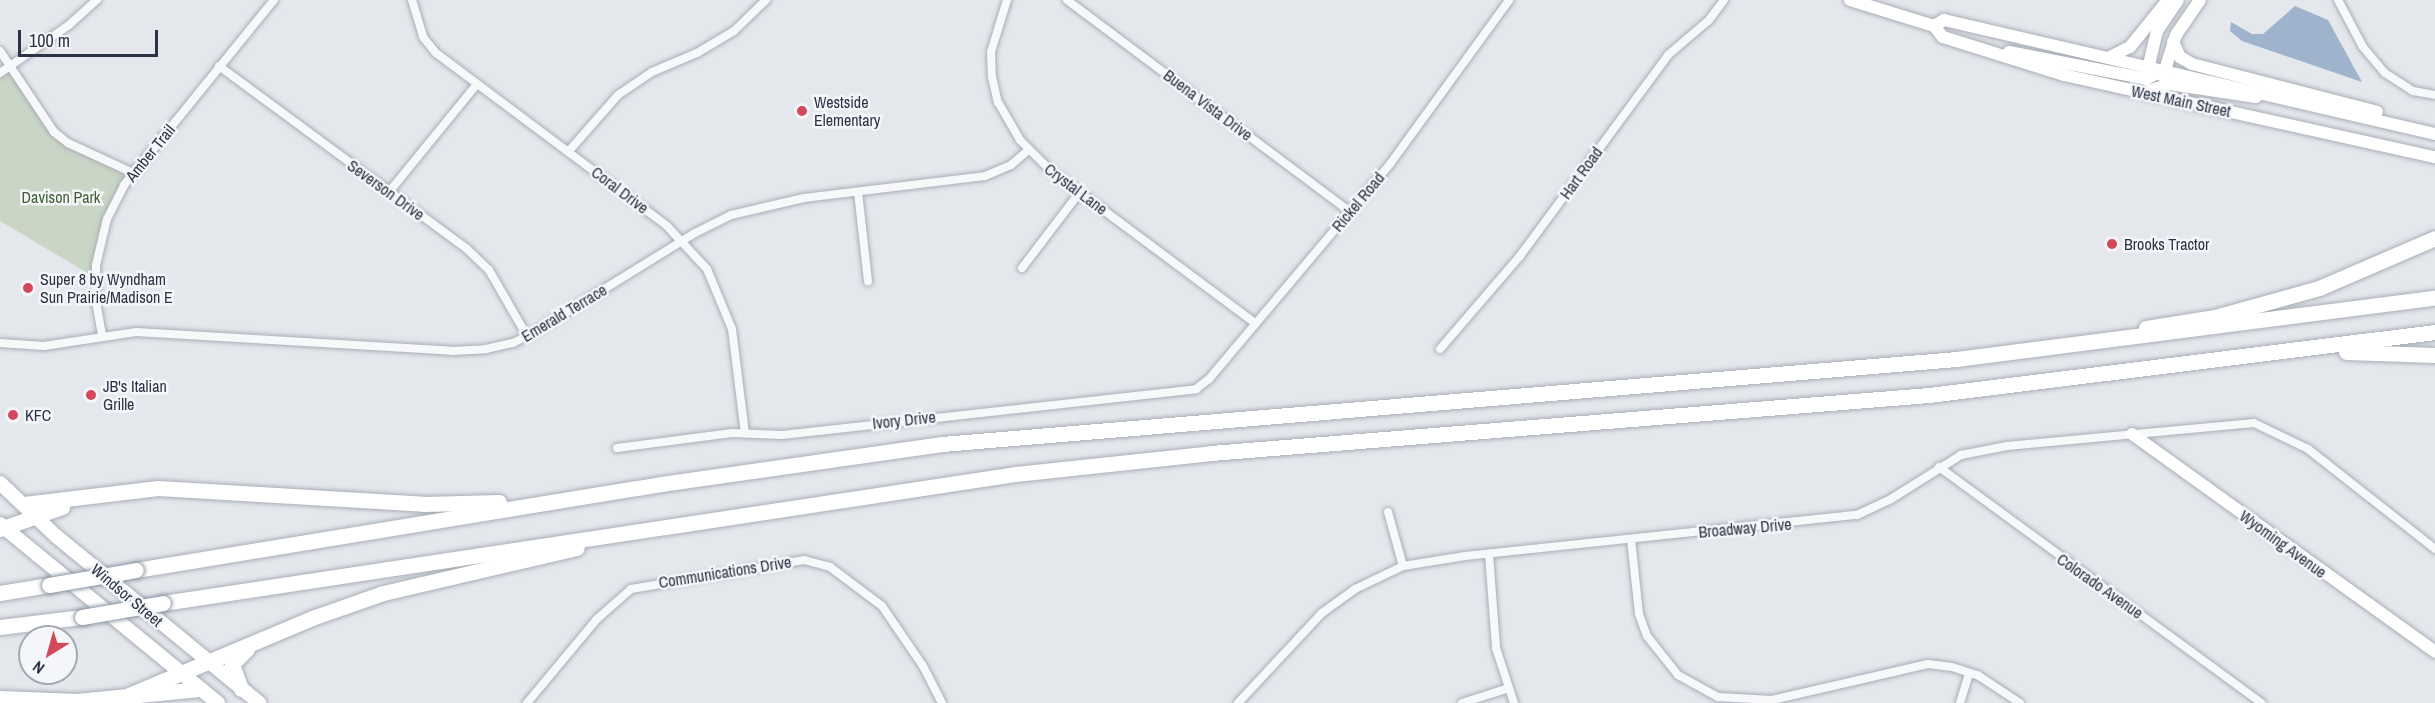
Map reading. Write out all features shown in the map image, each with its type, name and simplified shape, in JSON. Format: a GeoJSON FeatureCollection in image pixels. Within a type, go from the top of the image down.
{"type":"FeatureCollection","features":[{"type":"Feature","properties":{"kind":"highway"},"geometry":{"type":"LineString","coordinates":[[1995,355],[2258,307],[2319,288],[2435,238]]}},
{"type":"Feature","properties":{"kind":"highway"},"geometry":{"type":"LineString","coordinates":[[0,593],[624,490],[942,444],[1995,355],[2435,298]]}},
{"type":"Feature","properties":{"kind":"highway"},"geometry":{"type":"LineString","coordinates":[[0,627],[761,510],[1016,474],[1211,453],[1929,395],[2435,332]]}},
{"type":"Feature","properties":{"kind":"highway"},"geometry":{"type":"LineString","coordinates":[[2241,356],[2368,351],[2435,355]]}},
{"type":"Feature","properties":{"kind":"highway"},"geometry":{"type":"LineString","coordinates":[[24,504],[158,488],[469,504],[624,490]]}},
{"type":"Feature","properties":{"kind":"highway"},"geometry":{"type":"LineString","coordinates":[[1,527],[38,517],[90,496]]}},
{"type":"Feature","properties":{"kind":"highway"},"geometry":{"type":"LineString","coordinates":[[129,695],[312,618],[383,593],[483,567],[761,510]]}},
{"type":"Feature","properties":{"kind":"highway"},"geometry":{"type":"LineString","coordinates":[[241,689],[232,664],[249,646]]}},
{"type":"Feature","properties":{"kind":"highway"},"geometry":{"type":"LineString","coordinates":[[0,698],[77,701],[200,689]]}},
{"type":"Feature","properties":{"kind":"main road","name":"West Main Street"},"geometry":{"type":"LineString","coordinates":[[1850,0],[1934,26],[1943,36],[2064,75],[2144,92],[2160,90],[2435,157]]}},
{"type":"Feature","properties":{"kind":"main road"},"geometry":{"type":"LineString","coordinates":[[2109,57],[2130,47],[2168,0]]}},
{"type":"Feature","properties":{"kind":"main road"},"geometry":{"type":"LineString","coordinates":[[2144,92],[2160,24],[2178,0]]}},
{"type":"Feature","properties":{"kind":"main road"},"geometry":{"type":"LineString","coordinates":[[2190,0],[2178,17],[2160,90],[2277,96]]}},
{"type":"Feature","properties":{"kind":"main road"},"geometry":{"type":"LineString","coordinates":[[2174,39],[2200,0]]}},
{"type":"Feature","properties":{"kind":"main road","name":"West Main Street"},"geometry":{"type":"LineString","coordinates":[[1934,26],[1944,20],[2109,57],[2147,73],[2164,70],[2435,134]]}},
{"type":"Feature","properties":{"kind":"main road"},"geometry":{"type":"LineString","coordinates":[[2174,39],[2180,57],[2192,64],[2376,111],[2396,124]]}},
{"type":"Feature","properties":{"kind":"main road"},"geometry":{"type":"LineString","coordinates":[[1981,48],[2147,73]]}},
{"type":"Feature","properties":{"kind":"main road","name":"Wyoming Avenue"},"geometry":{"type":"LineString","coordinates":[[2132,434],[2435,652]]}},
{"type":"Feature","properties":{"kind":"main road","name":"Windsor Street"},"geometry":{"type":"LineString","coordinates":[[0,483],[208,663],[259,703]]}},
{"type":"Feature","properties":{"kind":"main road","name":"Windsor Street"},"geometry":{"type":"LineString","coordinates":[[1,527],[179,674],[219,703]]}},
{"type":"Feature","properties":{"kind":"street"},"geometry":{"type":"LineString","coordinates":[[0,73],[69,25],[97,0]]}},
{"type":"Feature","properties":{"kind":"street","name":"Amber Trail"},"geometry":{"type":"LineString","coordinates":[[102,335],[96,302],[100,238],[123,185],[274,0]]}},
{"type":"Feature","properties":{"kind":"street","name":"Coral Drive"},"geometry":{"type":"LineString","coordinates":[[412,0],[423,37],[436,53],[682,241],[707,269],[727,313],[745,434]]}},
{"type":"Feature","properties":{"kind":"street"},"geometry":{"type":"LineString","coordinates":[[568,152],[618,95],[651,72],[726,36],[766,0]]}},
{"type":"Feature","properties":{"kind":"street","name":"Crystal Lane"},"geometry":{"type":"LineString","coordinates":[[1007,0],[991,52],[992,77],[1008,123],[1028,150],[1080,192],[1255,323]]}},
{"type":"Feature","properties":{"kind":"street","name":"Buena Vista Drive"},"geometry":{"type":"LineString","coordinates":[[1067,0],[1349,211]]}},
{"type":"Feature","properties":{"kind":"street","name":"Rickel Road"},"geometry":{"type":"LineString","coordinates":[[1192,390],[1209,379],[1407,142],[1509,0]]}},
{"type":"Feature","properties":{"kind":"street","name":"Hart Road"},"geometry":{"type":"LineString","coordinates":[[1440,349],[1520,256],[1668,56],[1709,20],[1724,0]]}},
{"type":"Feature","properties":{"kind":"street"},"geometry":{"type":"LineString","coordinates":[[2338,0],[2364,47],[2385,73],[2413,91],[2435,95]]}},
{"type":"Feature","properties":{"kind":"street"},"geometry":{"type":"LineString","coordinates":[[0,51],[54,132],[68,143],[133,173]]}},
{"type":"Feature","properties":{"kind":"street","name":"Severson Drive"},"geometry":{"type":"LineString","coordinates":[[219,66],[480,261],[527,336]]}},
{"type":"Feature","properties":{"kind":"street"},"geometry":{"type":"LineString","coordinates":[[389,192],[477,84]]}},
{"type":"Feature","properties":{"kind":"street","name":"Emerald Terrace"},"geometry":{"type":"LineString","coordinates":[[0,343],[44,346],[102,335],[136,332],[452,351],[486,349],[527,336],[682,241],[731,215],[766,205],[985,176],[1011,165],[1028,150]]}},
{"type":"Feature","properties":{"kind":"street"},"geometry":{"type":"LineString","coordinates":[[858,192],[868,281]]}},
{"type":"Feature","properties":{"kind":"street"},"geometry":{"type":"LineString","coordinates":[[1022,268],[1080,192]]}},
{"type":"Feature","properties":{"kind":"street","name":"Ivory Drive"},"geometry":{"type":"LineString","coordinates":[[617,448],[745,434],[782,435],[1192,390]]}},
{"type":"Feature","properties":{"kind":"street","name":"Broadway Drive"},"geometry":{"type":"LineString","coordinates":[[1238,703],[1322,613],[1355,589],[1403,566],[1489,554],[1857,515],[1891,499],[1938,467],[1978,451],[2243,423],[2262,426],[2308,449],[2435,549]]}},
{"type":"Feature","properties":{"kind":"street","name":"Colorado Avenue"},"geometry":{"type":"LineString","coordinates":[[1938,467],[2262,703]]}},
{"type":"Feature","properties":{"kind":"street"},"geometry":{"type":"LineString","coordinates":[[1388,512],[1403,566]]}},
{"type":"Feature","properties":{"kind":"street"},"geometry":{"type":"LineString","coordinates":[[1631,539],[1639,614],[1647,636],[1678,675],[1718,697],[1772,700],[1928,664],[1969,673],[2020,703]]}},
{"type":"Feature","properties":{"kind":"street"},"geometry":{"type":"LineString","coordinates":[[1489,554],[1496,648],[1514,703]]}},
{"type":"Feature","properties":{"kind":"street","name":"Communications Drive"},"geometry":{"type":"LineString","coordinates":[[527,703],[624,592],[671,580],[804,560],[830,567],[882,606],[923,666],[942,703]]}},
{"type":"Feature","properties":{"kind":"street"},"geometry":{"type":"LineString","coordinates":[[1960,703],[1969,673]]}},
{"type":"Feature","properties":{"kind":"street"},"geometry":{"type":"LineString","coordinates":[[1462,703],[1509,688]]}},
{"type":"Feature","properties":{"kind":"green space","name":"Davison Park"},"geometry":{"type":"Polygon","coordinates":[[[8,66],[54,132],[133,173],[107,219],[96,278],[0,221],[0,73],[8,66]]]}},
{"type":"Feature","properties":{"kind":"water"},"geometry":{"type":"Polygon","coordinates":[[[2295,6],[2328,20],[2362,82],[2242,41],[2230,31],[2231,22],[2252,34],[2263,34],[2295,6]]]}},
{"type":"Feature","properties":{"kind":"place","name":"Westside Elementary"},"geometry":{"type":"Point","coordinates":[802,111]}},
{"type":"Feature","properties":{"kind":"place","name":"Brooks Tractor"},"geometry":{"type":"Point","coordinates":[2112,244]}},
{"type":"Feature","properties":{"kind":"place","name":"Super 8 by Wyndham Sun Prairie/Madison E"},"geometry":{"type":"Point","coordinates":[28,288]}},
{"type":"Feature","properties":{"kind":"place","name":"JB's Italian Grille"},"geometry":{"type":"Point","coordinates":[91,395]}},
{"type":"Feature","properties":{"kind":"place","name":"KFC"},"geometry":{"type":"Point","coordinates":[13,415]}}]}
